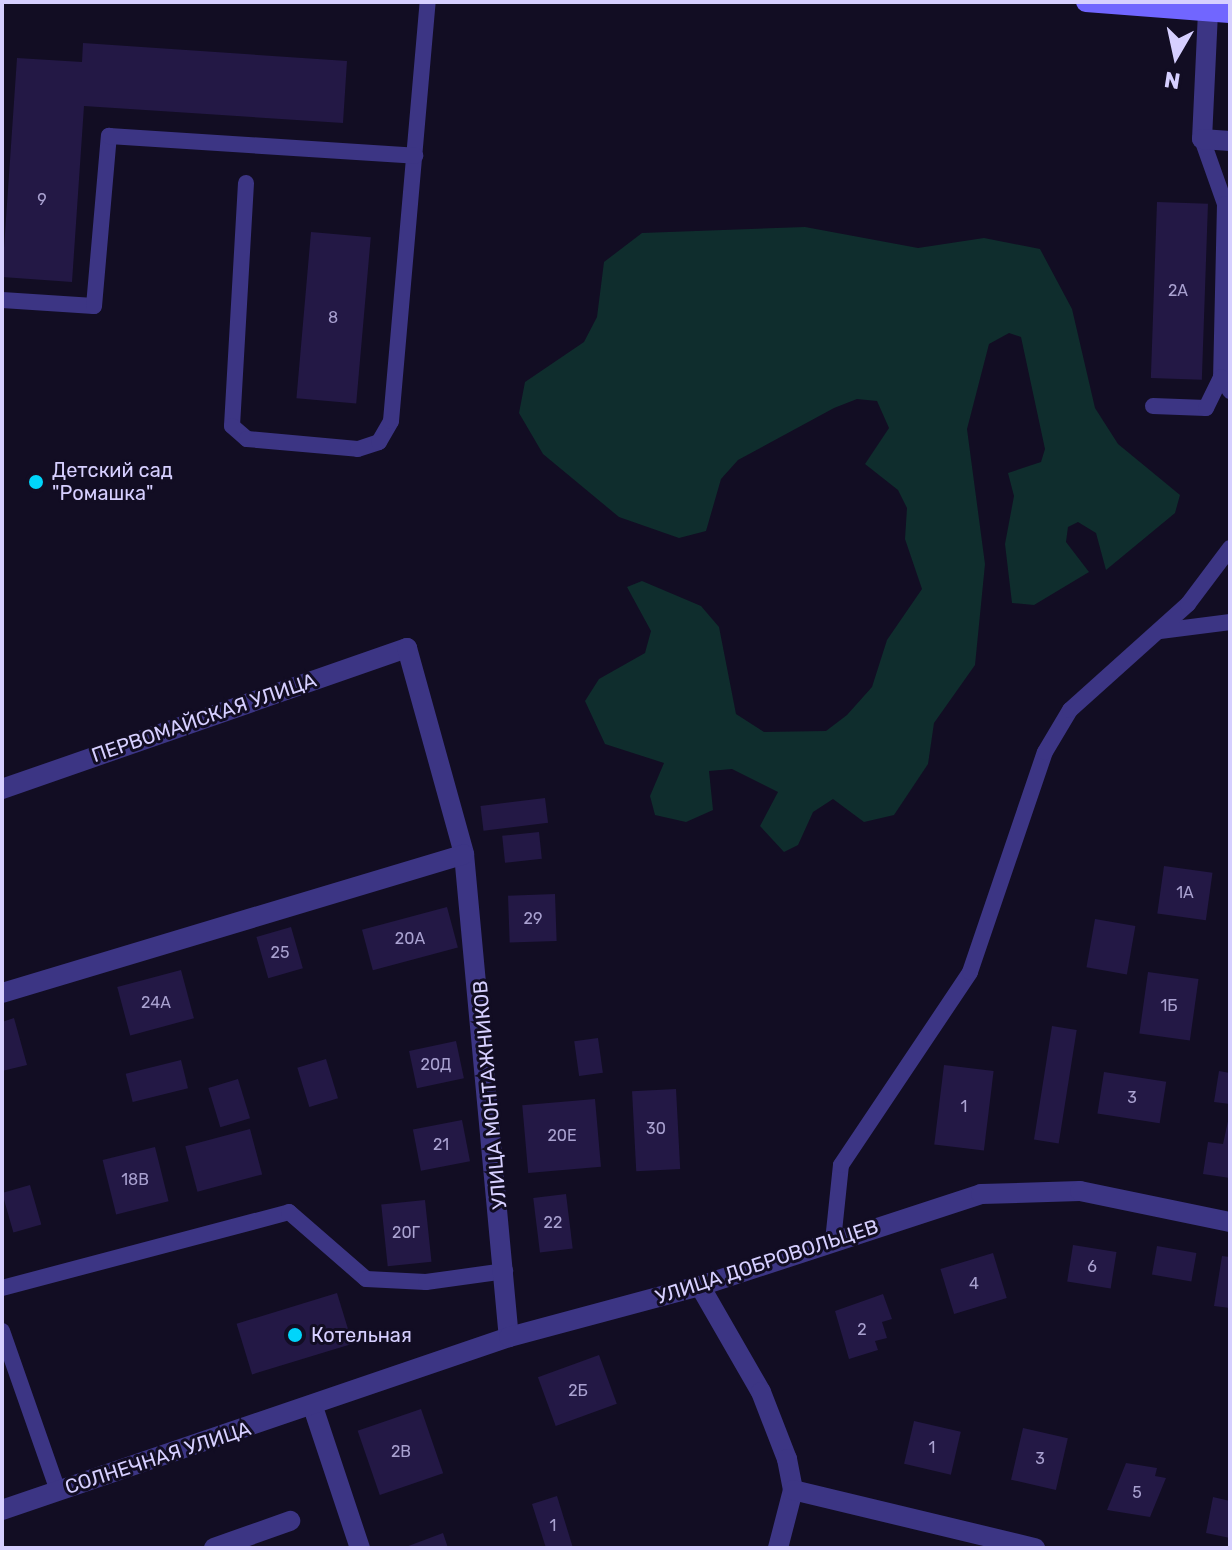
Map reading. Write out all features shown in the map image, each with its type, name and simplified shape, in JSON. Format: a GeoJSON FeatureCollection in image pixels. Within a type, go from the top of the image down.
{"type":"FeatureCollection","features":[{"type":"Feature","properties":{"kind":"main road"},"geometry":{"type":"LineString","coordinates":[[1086,2],[1159,5],[1230,13]]}},
{"type":"Feature","properties":{"kind":"street"},"geometry":{"type":"LineString","coordinates":[[1208,12],[1202,139],[1230,141]]}},
{"type":"Feature","properties":{"kind":"street","name":"ПЕРВОМАЙСКАЯ УЛИЦА"},"geometry":{"type":"LineString","coordinates":[[2,789],[407,648]]}},
{"type":"Feature","properties":{"kind":"street","name":"УЛИЦА МОНТАЖНИКОВ"},"geometry":{"type":"LineString","coordinates":[[407,648],[464,854],[509,1337]]}},
{"type":"Feature","properties":{"kind":"street"},"geometry":{"type":"LineString","coordinates":[[2,993],[464,854]]}},
{"type":"Feature","properties":{"kind":"street","name":"УЛИЦА ДОБРОВОЛЬЦЕВ"},"geometry":{"type":"LineString","coordinates":[[313,1407],[509,1337],[700,1286],[981,1194],[1031,1188],[1230,1222]]}},
{"type":"Feature","properties":{"kind":"street"},"geometry":{"type":"LineString","coordinates":[[700,1286],[761,1392],[793,1490],[778,1548]]}},
{"type":"Feature","properties":{"kind":"street"},"geometry":{"type":"LineString","coordinates":[[313,1407],[360,1548]]}},
{"type":"Feature","properties":{"kind":"street","name":"СОЛНЕЧНАЯ УЛИЦА"},"geometry":{"type":"LineString","coordinates":[[2,1510],[313,1407]]}},
{"type":"Feature","properties":{"kind":"street"},"geometry":{"type":"LineString","coordinates":[[793,1490],[1035,1548]]}},
{"type":"Feature","properties":{"kind":"street"},"geometry":{"type":"LineString","coordinates":[[214,1548],[290,1521]]}},
{"type":"Feature","properties":{"kind":"lane"},"geometry":{"type":"LineString","coordinates":[[246,183],[232,426],[247,439],[358,449],[379,442],[391,421],[428,2]]}},
{"type":"Feature","properties":{"kind":"lane"},"geometry":{"type":"LineString","coordinates":[[2,300],[94,306],[109,136],[415,156]]}},
{"type":"Feature","properties":{"kind":"lane"},"geometry":{"type":"LineString","coordinates":[[1153,406],[1206,408],[1226,384],[1228,230],[1202,139]]}},
{"type":"Feature","properties":{"kind":"lane"},"geometry":{"type":"LineString","coordinates":[[833,1241],[841,1165],[970,972],[1045,752],[1103,674],[1158,631],[1230,548]]}},
{"type":"Feature","properties":{"kind":"lane"},"geometry":{"type":"LineString","coordinates":[[1158,631],[1230,622]]}},
{"type":"Feature","properties":{"kind":"lane"},"geometry":{"type":"LineString","coordinates":[[2,1288],[289,1212],[366,1279],[426,1282],[505,1271]]}},
{"type":"Feature","properties":{"kind":"lane"},"geometry":{"type":"LineString","coordinates":[[2,1331],[58,1491]]}},
{"type":"Feature","properties":{"kind":"green space"},"geometry":{"type":"Polygon","coordinates":[[[805,227],[918,248],[984,238],[1040,249],[1072,309],[1095,408],[1118,444],[1180,495],[1175,513],[1106,570],[1096,533],[1078,522],[1068,527],[1066,542],[1089,572],[1034,605],[1012,603],[1005,544],[1014,496],[1008,473],[1041,462],[1045,449],[1021,337],[1009,333],[989,344],[967,429],[985,564],[975,665],[934,723],[928,764],[894,815],[864,822],[833,799],[813,812],[798,845],[784,852],[760,826],[778,792],[732,769],[709,771],[713,810],[686,822],[655,815],[650,796],[664,763],[605,744],[585,701],[599,679],[645,653],[651,631],[627,587],[642,581],[701,606],[719,627],[736,714],[764,732],[826,731],[847,715],[872,687],[887,640],[922,589],[905,539],[907,508],[898,490],[865,464],[889,428],[877,401],[857,399],[834,408],[738,460],[721,479],[706,531],[679,538],[619,517],[543,454],[519,413],[525,382],[584,342],[597,317],[604,262],[642,233],[805,227]]]}},
{"type":"Feature","properties":{"kind":"building"},"geometry":{"type":"Polygon","coordinates":[[[83,43],[347,61],[343,123],[84,106],[72,282],[2,277],[17,58],[82,62],[83,43]]]}},
{"type":"Feature","properties":{"kind":"building"},"geometry":{"type":"Polygon","coordinates":[[[1157,202],[1208,204],[1202,380],[1151,378],[1157,202]]]}},
{"type":"Feature","properties":{"kind":"building"},"geometry":{"type":"Polygon","coordinates":[[[311,232],[371,237],[356,404],[296,398],[311,232]]]}},
{"type":"Feature","properties":{"kind":"building"},"geometry":{"type":"Polygon","coordinates":[[[545,798],[548,823],[484,831],[480,806],[545,798]]]}},
{"type":"Feature","properties":{"kind":"building"},"geometry":{"type":"Polygon","coordinates":[[[539,832],[542,859],[505,863],[502,836],[539,832]]]}},
{"type":"Feature","properties":{"kind":"building"},"geometry":{"type":"Polygon","coordinates":[[[1164,866],[1213,873],[1206,920],[1157,914],[1164,866]]]}},
{"type":"Feature","properties":{"kind":"building"},"geometry":{"type":"Polygon","coordinates":[[[555,894],[557,941],[510,943],[508,896],[555,894]]]}},
{"type":"Feature","properties":{"kind":"building"},"geometry":{"type":"Polygon","coordinates":[[[447,907],[458,948],[373,970],[362,930],[447,907]]]}},
{"type":"Feature","properties":{"kind":"building"},"geometry":{"type":"Polygon","coordinates":[[[1095,919],[1135,926],[1127,974],[1086,967],[1095,919]]]}},
{"type":"Feature","properties":{"kind":"building"},"geometry":{"type":"Polygon","coordinates":[[[291,927],[303,968],[268,978],[256,937],[291,927]]]}},
{"type":"Feature","properties":{"kind":"building"},"geometry":{"type":"Polygon","coordinates":[[[181,970],[194,1018],[130,1035],[117,987],[181,970]]]}},
{"type":"Feature","properties":{"kind":"building"},"geometry":{"type":"Polygon","coordinates":[[[1148,972],[1199,979],[1190,1040],[1139,1033],[1148,972]]]}},
{"type":"Feature","properties":{"kind":"building"},"geometry":{"type":"Polygon","coordinates":[[[14,1018],[27,1065],[2,1071],[2,1022],[14,1018]]]}},
{"type":"Feature","properties":{"kind":"building"},"geometry":{"type":"Polygon","coordinates":[[[1052,1026],[1077,1030],[1059,1143],[1034,1140],[1052,1026]]]}},
{"type":"Feature","properties":{"kind":"building"},"geometry":{"type":"Polygon","coordinates":[[[598,1038],[603,1073],[579,1076],[574,1041],[598,1038]]]}},
{"type":"Feature","properties":{"kind":"building"},"geometry":{"type":"Polygon","coordinates":[[[456,1041],[464,1078],[417,1088],[409,1051],[456,1041]]]}},
{"type":"Feature","properties":{"kind":"building"},"geometry":{"type":"Polygon","coordinates":[[[326,1059],[338,1098],[309,1107],[297,1068],[326,1059]]]}},
{"type":"Feature","properties":{"kind":"building"},"geometry":{"type":"Polygon","coordinates":[[[181,1060],[188,1088],[133,1102],[126,1074],[181,1060]]]}},
{"type":"Feature","properties":{"kind":"building"},"geometry":{"type":"Polygon","coordinates":[[[944,1065],[994,1071],[984,1150],[934,1144],[944,1065]]]}},
{"type":"Feature","properties":{"kind":"building"},"geometry":{"type":"Polygon","coordinates":[[[1219,1071],[1230,1073],[1230,1104],[1214,1102],[1219,1071]]]}},
{"type":"Feature","properties":{"kind":"building"},"geometry":{"type":"Polygon","coordinates":[[[1104,1072],[1166,1082],[1160,1123],[1097,1113],[1104,1072]]]}},
{"type":"Feature","properties":{"kind":"building"},"geometry":{"type":"Polygon","coordinates":[[[238,1079],[250,1118],[220,1127],[208,1088],[238,1079]]]}},
{"type":"Feature","properties":{"kind":"building"},"geometry":{"type":"Polygon","coordinates":[[[676,1089],[680,1169],[636,1171],[632,1091],[676,1089]]]}},
{"type":"Feature","properties":{"kind":"building"},"geometry":{"type":"Polygon","coordinates":[[[595,1099],[601,1167],[528,1173],[522,1105],[595,1099]]]}},
{"type":"Feature","properties":{"kind":"building"},"geometry":{"type":"Polygon","coordinates":[[[1230,1112],[1230,1178],[1203,1174],[1208,1142],[1223,1144],[1230,1112]]]}},
{"type":"Feature","properties":{"kind":"building"},"geometry":{"type":"Polygon","coordinates":[[[462,1120],[470,1161],[421,1171],[413,1130],[462,1120]]]}},
{"type":"Feature","properties":{"kind":"building"},"geometry":{"type":"Polygon","coordinates":[[[250,1129],[262,1174],[197,1192],[185,1146],[250,1129]]]}},
{"type":"Feature","properties":{"kind":"building"},"geometry":{"type":"Polygon","coordinates":[[[155,1147],[169,1201],[116,1214],[103,1160],[155,1147]]]}},
{"type":"Feature","properties":{"kind":"building"},"geometry":{"type":"Polygon","coordinates":[[[30,1185],[41,1224],[13,1232],[2,1193],[30,1185]]]}},
{"type":"Feature","properties":{"kind":"building"},"geometry":{"type":"Polygon","coordinates":[[[566,1194],[573,1249],[540,1253],[533,1198],[566,1194]]]}},
{"type":"Feature","properties":{"kind":"building"},"geometry":{"type":"Polygon","coordinates":[[[425,1200],[431,1262],[388,1266],[381,1205],[425,1200]]]}},
{"type":"Feature","properties":{"kind":"building"},"geometry":{"type":"Polygon","coordinates":[[[1073,1245],[1116,1252],[1111,1288],[1067,1282],[1073,1245]]]}},
{"type":"Feature","properties":{"kind":"building"},"geometry":{"type":"Polygon","coordinates":[[[1157,1246],[1196,1253],[1191,1282],[1152,1275],[1157,1246]]]}},
{"type":"Feature","properties":{"kind":"building"},"geometry":{"type":"Polygon","coordinates":[[[993,1253],[1007,1298],[954,1314],[940,1269],[993,1253]]]}},
{"type":"Feature","properties":{"kind":"building"},"geometry":{"type":"Polygon","coordinates":[[[1222,1256],[1230,1257],[1230,1308],[1214,1306],[1222,1256]]]}},
{"type":"Feature","properties":{"kind":"building","name":"Котельная"},"geometry":{"type":"Polygon","coordinates":[[[337,1293],[352,1344],[252,1374],[237,1324],[337,1293]]]}},
{"type":"Feature","properties":{"kind":"building"},"geometry":{"type":"Polygon","coordinates":[[[883,1294],[892,1319],[882,1322],[887,1338],[875,1341],[878,1350],[849,1359],[835,1311],[883,1294]]]}},
{"type":"Feature","properties":{"kind":"building"},"geometry":{"type":"Polygon","coordinates":[[[599,1355],[617,1404],[556,1426],[538,1377],[599,1355]]]}},
{"type":"Feature","properties":{"kind":"building"},"geometry":{"type":"Polygon","coordinates":[[[421,1409],[443,1473],[380,1495],[358,1431],[421,1409]]]}},
{"type":"Feature","properties":{"kind":"building"},"geometry":{"type":"Polygon","coordinates":[[[914,1421],[961,1432],[951,1475],[904,1464],[914,1421]]]}},
{"type":"Feature","properties":{"kind":"building"},"geometry":{"type":"Polygon","coordinates":[[[1023,1428],[1068,1438],[1056,1490],[1011,1480],[1023,1428]]]}},
{"type":"Feature","properties":{"kind":"building"},"geometry":{"type":"Polygon","coordinates":[[[1126,1463],[1157,1468],[1155,1476],[1166,1478],[1150,1517],[1107,1510],[1126,1463]]]}},
{"type":"Feature","properties":{"kind":"building"},"geometry":{"type":"Polygon","coordinates":[[[557,1496],[573,1548],[546,1548],[532,1504],[557,1496]]]}},
{"type":"Feature","properties":{"kind":"building"},"geometry":{"type":"Polygon","coordinates":[[[1213,1497],[1230,1501],[1230,1538],[1206,1533],[1213,1497]]]}},
{"type":"Feature","properties":{"kind":"building"},"geometry":{"type":"Polygon","coordinates":[[[443,1533],[448,1548],[403,1548],[443,1533]]]}},
{"type":"Feature","properties":{"kind":"place","name":"Детский сад \"Ромашка\""},"geometry":{"type":"Point","coordinates":[36,482]}},
{"type":"Feature","properties":{"kind":"place","name":"Котельная"},"geometry":{"type":"Point","coordinates":[295,1335]}}]}
